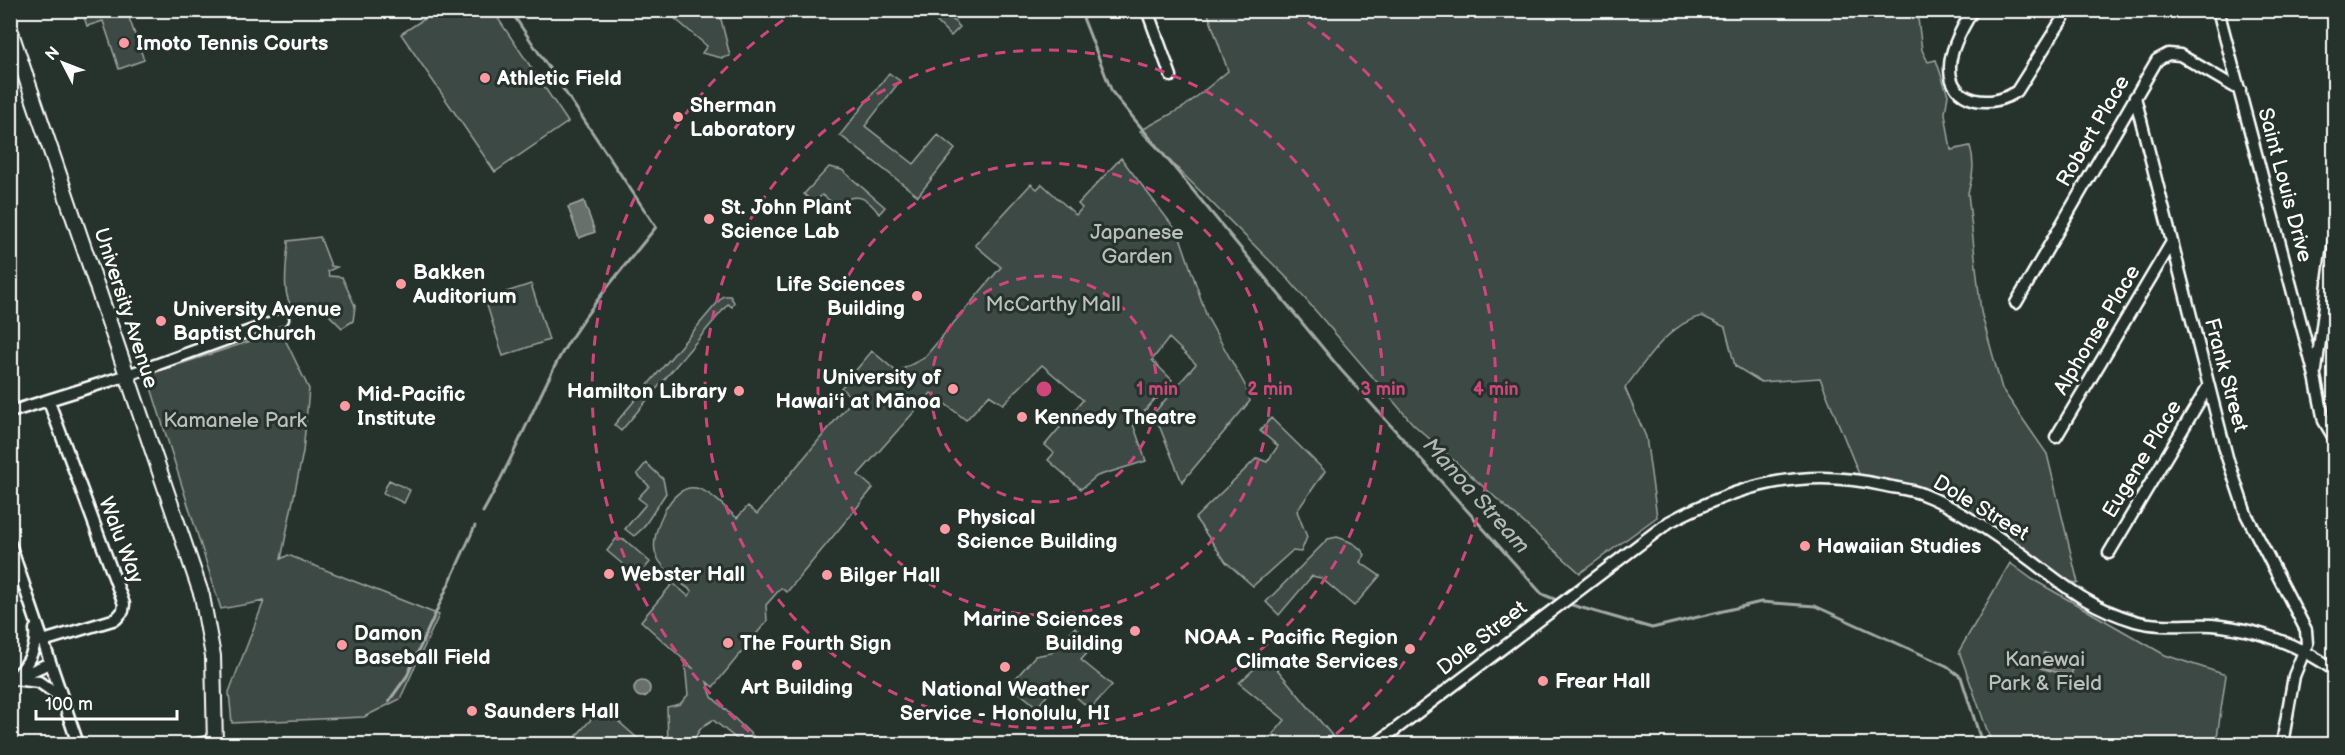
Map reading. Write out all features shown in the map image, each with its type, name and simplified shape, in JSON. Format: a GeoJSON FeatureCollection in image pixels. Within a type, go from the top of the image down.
{"type":"FeatureCollection","features":[{"type":"Feature","properties":{"kind":"main road","name":"University Avenue"},"geometry":{"type":"LineString","coordinates":[[10,30],[209,624],[214,675],[216,743]]}},
{"type":"Feature","properties":{"kind":"street"},"geometry":{"type":"LineString","coordinates":[[1147,10],[1171,76]]}},
{"type":"Feature","properties":{"kind":"street"},"geometry":{"type":"LineString","coordinates":[[1970,13],[1952,54],[1952,78],[1956,88],[1969,99],[1996,102],[2007,98],[2020,87],[2068,10]]}},
{"type":"Feature","properties":{"kind":"street","name":"Saint Louis Drive"},"geometry":{"type":"LineString","coordinates":[[2218,10],[2315,376],[2324,421],[2334,438]]}},
{"type":"Feature","properties":{"kind":"street","name":"Robert Place"},"geometry":{"type":"LineString","coordinates":[[2016,303],[2157,60],[2171,54],[2182,57],[2240,90]]}},
{"type":"Feature","properties":{"kind":"street","name":"Frank Street"},"geometry":{"type":"LineString","coordinates":[[2135,96],[2227,457],[2246,514],[2304,623],[2307,637],[2294,676],[2282,744]]}},
{"type":"Feature","properties":{"kind":"street"},"geometry":{"type":"LineString","coordinates":[[2315,376],[2334,240]]}},
{"type":"Feature","properties":{"kind":"street","name":"Alphonse Place"},"geometry":{"type":"LineString","coordinates":[[2056,437],[2172,242]]}},
{"type":"Feature","properties":{"kind":"street"},"geometry":{"type":"LineString","coordinates":[[10,412],[49,402],[126,376],[283,319]]}},
{"type":"Feature","properties":{"kind":"street","name":"Eugene Place"},"geometry":{"type":"LineString","coordinates":[[2109,554],[2209,385]]}},
{"type":"Feature","properties":{"kind":"street","name":"Walu Way"},"geometry":{"type":"LineString","coordinates":[[43,641],[116,619],[123,611],[124,604],[49,402]]}},
{"type":"Feature","properties":{"kind":"street","name":"Dole Street"},"geometry":{"type":"LineString","coordinates":[[1376,744],[1596,575],[1669,522],[1712,499],[1753,486],[1793,479],[1861,479],[1922,493],[2009,544],[2081,599],[2103,609],[2138,622],[2247,630],[2303,651],[2334,670]]}},
{"type":"Feature","properties":{"kind":"street"},"geometry":{"type":"LineString","coordinates":[[10,544],[78,744]]}},
{"type":"Feature","properties":{"kind":"street"},"geometry":{"type":"LineString","coordinates":[[12,680],[26,665],[33,651],[34,616]]}},
{"type":"Feature","properties":{"kind":"street"},"geometry":{"type":"LineString","coordinates":[[12,680],[50,663]]}},
{"type":"Feature","properties":{"kind":"street"},"geometry":{"type":"LineString","coordinates":[[12,680],[44,684],[61,699]]}},
{"type":"Feature","properties":{"kind":"street"},"geometry":{"type":"LineString","coordinates":[[198,744],[216,743]]}},
{"type":"Feature","properties":{"kind":"green space"},"geometry":{"type":"Polygon","coordinates":[[[660,10],[719,11],[730,56],[722,58],[702,53],[707,46],[666,11],[660,17],[658,14],[660,10]]]}},
{"type":"Feature","properties":{"kind":"green space","name":"Imoto Tennis Courts"},"geometry":{"type":"Polygon","coordinates":[[[82,11],[131,11],[127,12],[144,60],[119,69],[103,21],[87,26],[82,11]]]}},
{"type":"Feature","properties":{"kind":"green space","name":"Athletic Field"},"geometry":{"type":"Polygon","coordinates":[[[436,11],[493,11],[568,122],[495,172],[401,34],[436,11]]]}},
{"type":"Feature","properties":{"kind":"green space"},"geometry":{"type":"Polygon","coordinates":[[[1207,11],[1917,11],[1922,50],[1928,62],[1936,60],[1948,95],[1945,113],[1951,150],[1970,146],[1972,152],[1973,169],[1968,193],[1981,312],[2002,389],[2047,454],[2078,583],[2052,579],[2009,544],[1922,493],[1861,479],[1820,378],[1761,382],[1735,366],[1725,327],[1702,316],[1690,320],[1668,335],[1625,388],[1646,437],[1657,517],[1580,573],[1413,424],[1289,280],[1140,131],[1184,107],[1228,71],[1207,11]]]}},
{"type":"Feature","properties":{"kind":"green space"},"geometry":{"type":"Polygon","coordinates":[[[945,12],[960,27],[951,36],[936,21],[945,12]]]}},
{"type":"Feature","properties":{"kind":"green space"},"geometry":{"type":"Polygon","coordinates":[[[889,73],[900,81],[865,126],[914,164],[938,135],[955,149],[918,196],[840,135],[889,73]]]}},
{"type":"Feature","properties":{"kind":"green space","name":"McCarthy Mall"},"geometry":{"type":"Polygon","coordinates":[[[1121,158],[1179,234],[1207,317],[1246,387],[1250,401],[1182,482],[1154,413],[1196,364],[1169,338],[1152,360],[1172,380],[1133,424],[1146,461],[1097,476],[1081,489],[1048,460],[1054,453],[1045,445],[1083,400],[1042,365],[1003,404],[989,395],[966,420],[931,393],[858,475],[873,488],[787,592],[781,588],[766,605],[767,621],[713,687],[707,682],[712,697],[754,737],[753,744],[743,744],[713,720],[702,728],[692,744],[668,744],[667,707],[680,704],[688,695],[685,663],[694,669],[641,621],[673,583],[688,596],[692,591],[665,568],[655,551],[656,532],[671,501],[687,488],[696,488],[713,497],[737,518],[748,506],[757,514],[853,399],[841,388],[872,351],[897,372],[924,358],[1001,267],[975,245],[1031,184],[1037,189],[1042,184],[1076,215],[1082,208],[1078,204],[1121,158]]]}},
{"type":"Feature","properties":{"kind":"green space"},"geometry":{"type":"Polygon","coordinates":[[[829,167],[842,170],[885,207],[879,214],[862,198],[846,199],[840,203],[832,202],[822,195],[814,203],[804,194],[829,167]]]}},
{"type":"Feature","properties":{"kind":"green space"},"geometry":{"type":"Polygon","coordinates":[[[320,237],[331,266],[337,267],[328,271],[329,276],[342,277],[355,306],[353,321],[342,328],[325,311],[306,306],[295,309],[287,296],[288,241],[320,237]]]}},
{"type":"Feature","properties":{"kind":"green space"},"geometry":{"type":"Polygon","coordinates":[[[531,284],[549,340],[503,356],[485,299],[531,284]]]}},
{"type":"Feature","properties":{"kind":"green space"},"geometry":{"type":"Polygon","coordinates":[[[723,296],[730,296],[734,302],[732,307],[728,304],[621,431],[614,425],[723,296]]]}},
{"type":"Feature","properties":{"kind":"green space","name":"Kamanele Park"},"geometry":{"type":"Polygon","coordinates":[[[281,331],[309,389],[303,452],[281,559],[288,555],[439,615],[400,699],[364,717],[232,723],[229,692],[264,601],[221,609],[147,375],[281,331]]]}},
{"type":"Feature","properties":{"kind":"green space"},"geometry":{"type":"Polygon","coordinates":[[[1271,418],[1325,471],[1297,511],[1307,537],[1301,552],[1292,551],[1253,586],[1226,562],[1195,518],[1257,458],[1267,462],[1278,446],[1260,431],[1271,418]]]}},
{"type":"Feature","properties":{"kind":"green space"},"geometry":{"type":"Polygon","coordinates":[[[646,463],[663,479],[666,493],[643,528],[634,536],[625,529],[646,504],[638,498],[649,486],[637,474],[646,463]]]}},
{"type":"Feature","properties":{"kind":"green space"},"geometry":{"type":"Polygon","coordinates":[[[389,480],[410,490],[404,503],[383,493],[389,480]]]}},
{"type":"Feature","properties":{"kind":"green space"},"geometry":{"type":"Polygon","coordinates":[[[1337,537],[1359,548],[1365,555],[1360,562],[1380,576],[1354,606],[1321,578],[1312,576],[1279,615],[1266,602],[1328,539],[1337,537]]]}},
{"type":"Feature","properties":{"kind":"green space"},"geometry":{"type":"Polygon","coordinates":[[[616,539],[625,540],[650,562],[638,577],[607,551],[616,539]]]}},
{"type":"Feature","properties":{"kind":"green space","name":"Kanewai Park & Field"},"geometry":{"type":"Polygon","coordinates":[[[2010,563],[2032,579],[2165,655],[2226,675],[2216,744],[1992,744],[1959,651],[2010,563]]]}},
{"type":"Feature","properties":{"kind":"green space"},"geometry":{"type":"Polygon","coordinates":[[[1075,627],[1089,640],[1086,645],[1091,649],[1081,660],[1112,685],[1090,709],[1059,682],[1037,707],[1010,685],[1035,656],[1051,653],[1075,627]]]}},
{"type":"Feature","properties":{"kind":"green space"},"geometry":{"type":"Polygon","coordinates":[[[1267,657],[1339,744],[1265,744],[1285,720],[1239,683],[1267,657]]]}},
{"type":"Feature","properties":{"kind":"green space"},"geometry":{"type":"Polygon","coordinates":[[[602,707],[644,744],[580,744],[583,741],[577,735],[602,707]]]}},
{"type":"Feature","properties":{"kind":"shaded area"},"geometry":{"type":"Polygon","coordinates":[[[584,201],[595,232],[579,238],[568,207],[584,201]]]}},
{"type":"Feature","properties":{"kind":"shaded area"},"geometry":{"type":"Polygon","coordinates":[[[2044,653],[2075,661],[2071,676],[2040,668],[2044,653]]]}},
{"type":"Feature","properties":{"kind":"shaded area"},"geometry":{"type":"Polygon","coordinates":[[[642,681],[650,689],[642,697],[634,689],[642,681]]]}},
{"type":"Feature","properties":{"kind":"waterway"},"geometry":{"type":"LineString","coordinates":[[483,512],[568,342],[656,227],[510,10]]}},
{"type":"Feature","properties":{"kind":"waterway","name":"Manoa Stream"},"geometry":{"type":"LineString","coordinates":[[1080,10],[1112,92],[1341,370],[1542,594],[1559,601]]}},
{"type":"Feature","properties":{"kind":"waterway"},"geometry":{"type":"LineString","coordinates":[[389,701],[407,676],[475,526]]}},
{"type":"Feature","properties":{"kind":"waterway","name":"Manoa Stream"},"geometry":{"type":"LineString","coordinates":[[1565,603],[1652,628],[1761,602],[1815,606],[1947,666],[1961,677],[1980,737],[1980,744]]}},
{"type":"Feature","properties":{"kind":"place","name":"Imoto Tennis Courts"},"geometry":{"type":"Point","coordinates":[124,43]}},
{"type":"Feature","properties":{"kind":"place","name":"Athletic Field"},"geometry":{"type":"Point","coordinates":[485,78]}},
{"type":"Feature","properties":{"kind":"place","name":"Sherman Laboratory"},"geometry":{"type":"Point","coordinates":[678,117]}},
{"type":"Feature","properties":{"kind":"place","name":"St. John Plant Science Lab"},"geometry":{"type":"Point","coordinates":[709,219]}},
{"type":"Feature","properties":{"kind":"place","name":"Bakken Auditorium"},"geometry":{"type":"Point","coordinates":[401,284]}},
{"type":"Feature","properties":{"kind":"place","name":"Life Sciences Building"},"geometry":{"type":"Point","coordinates":[917,296]}},
{"type":"Feature","properties":{"kind":"place","name":"University Avenue Baptist Church"},"geometry":{"type":"Point","coordinates":[161,321]}},
{"type":"Feature","properties":{"kind":"place","name":"University of Hawaiʻi at Mānoa"},"geometry":{"type":"Point","coordinates":[953,389]}},
{"type":"Feature","properties":{"kind":"place","name":"Hamilton Library"},"geometry":{"type":"Point","coordinates":[739,391]}},
{"type":"Feature","properties":{"kind":"place","name":"Mid-Pacific Institute"},"geometry":{"type":"Point","coordinates":[345,406]}},
{"type":"Feature","properties":{"kind":"place","name":"Kennedy Theatre"},"geometry":{"type":"Point","coordinates":[1022,417]}},
{"type":"Feature","properties":{"kind":"place","name":"Physical Science Building"},"geometry":{"type":"Point","coordinates":[945,529]}},
{"type":"Feature","properties":{"kind":"place","name":"Hawaiian Studies"},"geometry":{"type":"Point","coordinates":[1805,546]}},
{"type":"Feature","properties":{"kind":"place","name":"Webster Hall"},"geometry":{"type":"Point","coordinates":[609,574]}},
{"type":"Feature","properties":{"kind":"place","name":"Bilger Hall"},"geometry":{"type":"Point","coordinates":[827,575]}},
{"type":"Feature","properties":{"kind":"place","name":"Marine Sciences Building"},"geometry":{"type":"Point","coordinates":[1135,631]}},
{"type":"Feature","properties":{"kind":"place","name":"The Fourth Sign"},"geometry":{"type":"Point","coordinates":[728,643]}},
{"type":"Feature","properties":{"kind":"place","name":"Damon Baseball Field"},"geometry":{"type":"Point","coordinates":[342,645]}},
{"type":"Feature","properties":{"kind":"place","name":"NOAA - Pacific Region Climate Services"},"geometry":{"type":"Point","coordinates":[1410,649]}},
{"type":"Feature","properties":{"kind":"place","name":"Art Building"},"geometry":{"type":"Point","coordinates":[797,665]}},
{"type":"Feature","properties":{"kind":"place","name":"National Weather Service - Honolulu, HI"},"geometry":{"type":"Point","coordinates":[1005,667]}},
{"type":"Feature","properties":{"kind":"place","name":"Frear Hall"},"geometry":{"type":"Point","coordinates":[1543,681]}},
{"type":"Feature","properties":{"kind":"place","name":"Saunders Hall"},"geometry":{"type":"Point","coordinates":[472,711]}},
{"type":"Feature","properties":{"kind":"park label","name":"Japanese Garden"},"geometry":{"type":"Point","coordinates":[1137,244]}}]}
